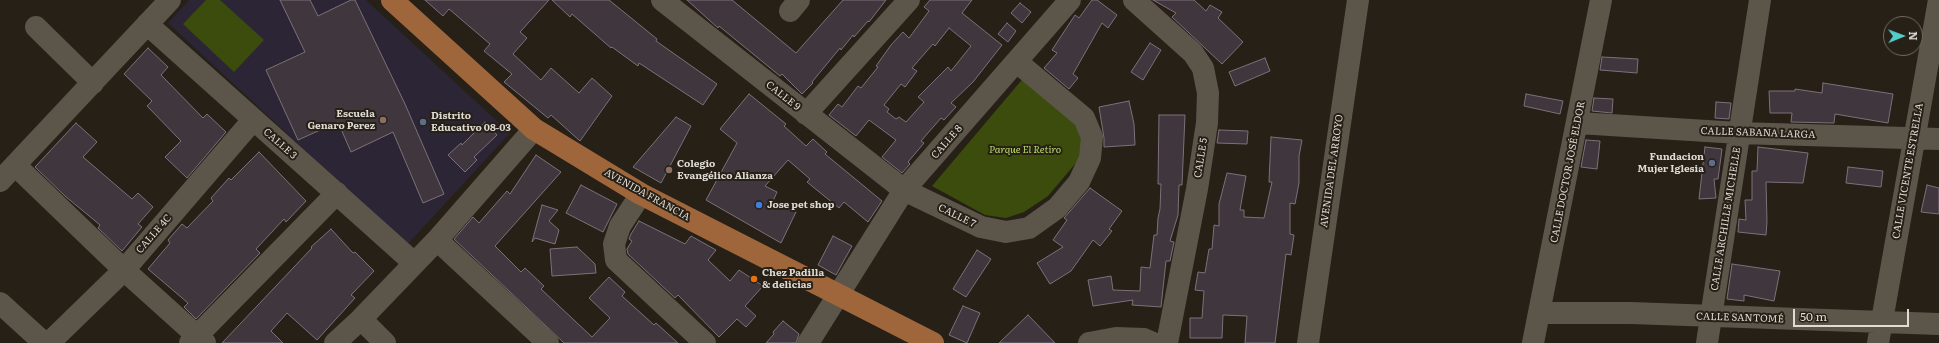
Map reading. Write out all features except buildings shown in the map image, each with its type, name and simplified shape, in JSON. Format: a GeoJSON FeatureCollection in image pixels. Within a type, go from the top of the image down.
{"type":"FeatureCollection","features":[{"type":"Feature","properties":{"kind":"main road","name":"AVENIDA FRANCIA"},"geometry":{"type":"LineString","coordinates":[[392,0],[534,129],[641,194],[933,343]]}},
{"type":"Feature","properties":{"kind":"street"},"geometry":{"type":"LineString","coordinates":[[0,181],[170,0]]}},
{"type":"Feature","properties":{"kind":"street","name":"CALLE 9"},"geometry":{"type":"LineString","coordinates":[[662,0],[904,190]]}},
{"type":"Feature","properties":{"kind":"street"},"geometry":{"type":"LineString","coordinates":[[806,114],[909,0]]}},
{"type":"Feature","properties":{"kind":"street","name":"CALLE 8"},"geometry":{"type":"LineString","coordinates":[[808,343],[904,190],[1070,0]]}},
{"type":"Feature","properties":{"kind":"street","name":"CALLE 5"},"geometry":{"type":"LineString","coordinates":[[1134,0],[1193,53],[1203,68],[1208,92],[1207,123],[1197,189],[1167,343]]}},
{"type":"Feature","properties":{"kind":"street","name":"AVENIDA DEL ARROYO"},"geometry":{"type":"LineString","coordinates":[[1308,343],[1358,0]]}},
{"type":"Feature","properties":{"kind":"street","name":"CALLE DOCTOR JOSÉ ELDOR"},"geometry":{"type":"LineString","coordinates":[[1533,343],[1578,123],[1601,0]]}},
{"type":"Feature","properties":{"kind":"street","name":"CALLE ARCHILLE MICHELLE"},"geometry":{"type":"LineString","coordinates":[[1707,343],[1760,0]]}},
{"type":"Feature","properties":{"kind":"street","name":"CALLE VICENTE ESTRELLA"},"geometry":{"type":"LineString","coordinates":[[1880,333],[1939,0]]}},
{"type":"Feature","properties":{"kind":"street","name":"CALLE 3"},"geometry":{"type":"LineString","coordinates":[[147,24],[414,263]]}},
{"type":"Feature","properties":{"kind":"street"},"geometry":{"type":"LineString","coordinates":[[36,27],[93,83]]}},
{"type":"Feature","properties":{"kind":"street","name":"CALLE 7"},"geometry":{"type":"LineString","coordinates":[[904,190],[981,227],[1006,232],[1029,228],[1057,208],[1079,182],[1090,158],[1092,137],[1084,118],[1017,62]]}},
{"type":"Feature","properties":{"kind":"street","name":"CALLE 4C"},"geometry":{"type":"LineString","coordinates":[[49,343],[124,270],[253,120]]}},
{"type":"Feature","properties":{"kind":"street","name":"CALLE SABANA LARGA"},"geometry":{"type":"LineString","coordinates":[[1578,123],[1739,133],[1939,139]]}},
{"type":"Feature","properties":{"kind":"street"},"geometry":{"type":"LineString","coordinates":[[335,343],[361,319],[437,240],[534,129]]}},
{"type":"Feature","properties":{"kind":"street"},"geometry":{"type":"LineString","coordinates":[[15,165],[197,341],[337,193]]}},
{"type":"Feature","properties":{"kind":"street"},"geometry":{"type":"LineString","coordinates":[[641,194],[620,226],[614,244],[616,260],[705,343]]}},
{"type":"Feature","properties":{"kind":"street"},"geometry":{"type":"LineString","coordinates":[[437,240],[548,343]]}},
{"type":"Feature","properties":{"kind":"street"},"geometry":{"type":"LineString","coordinates":[[0,303],[44,343]]}},
{"type":"Feature","properties":{"kind":"street","name":"CALLE SANTOMÉ"},"geometry":{"type":"LineString","coordinates":[[1540,313],[1631,313],[1711,317],[1880,333],[1939,324]]}},
{"type":"Feature","properties":{"kind":"street"},"geometry":{"type":"LineString","coordinates":[[361,319],[385,343]]}},
{"type":"Feature","properties":{"kind":"street"},"geometry":{"type":"LineString","coordinates":[[1089,343],[1116,338],[1144,339],[1153,343]]}},
{"type":"Feature","properties":{"kind":"shaded area","name":"Escuela Genaro Perez"},"geometry":{"type":"Polygon","coordinates":[[[189,0],[366,0],[510,133],[407,245],[168,23],[189,0]]]}},
{"type":"Feature","properties":{"kind":"green space"},"geometry":{"type":"Polygon","coordinates":[[[206,0],[220,0],[264,40],[234,72],[183,24],[206,0]]]}},
{"type":"Feature","properties":{"kind":"green space","name":"Parque El Retiro"},"geometry":{"type":"Polygon","coordinates":[[[1026,75],[1086,118],[1086,151],[1048,196],[1024,212],[1006,218],[985,215],[932,186],[1026,75]]]}},
{"type":"Feature","properties":{"kind":"place","name":"Escuela Genaro Perez"},"geometry":{"type":"Point","coordinates":[383,120]}},
{"type":"Feature","properties":{"kind":"place","name":"Distrito Educativo 08-03"},"geometry":{"type":"Point","coordinates":[423,122]}},
{"type":"Feature","properties":{"kind":"place","name":"Fundacion Mujer Iglesia"},"geometry":{"type":"Point","coordinates":[1712,163]}},
{"type":"Feature","properties":{"kind":"place","name":"Colegio Evangélico Alianza"},"geometry":{"type":"Point","coordinates":[669,170]}},
{"type":"Feature","properties":{"kind":"place","name":"Jose pet shop"},"geometry":{"type":"Point","coordinates":[759,205]}},
{"type":"Feature","properties":{"kind":"place","name":"Chez Padilla & delicias"},"geometry":{"type":"Point","coordinates":[754,279]}}]}
